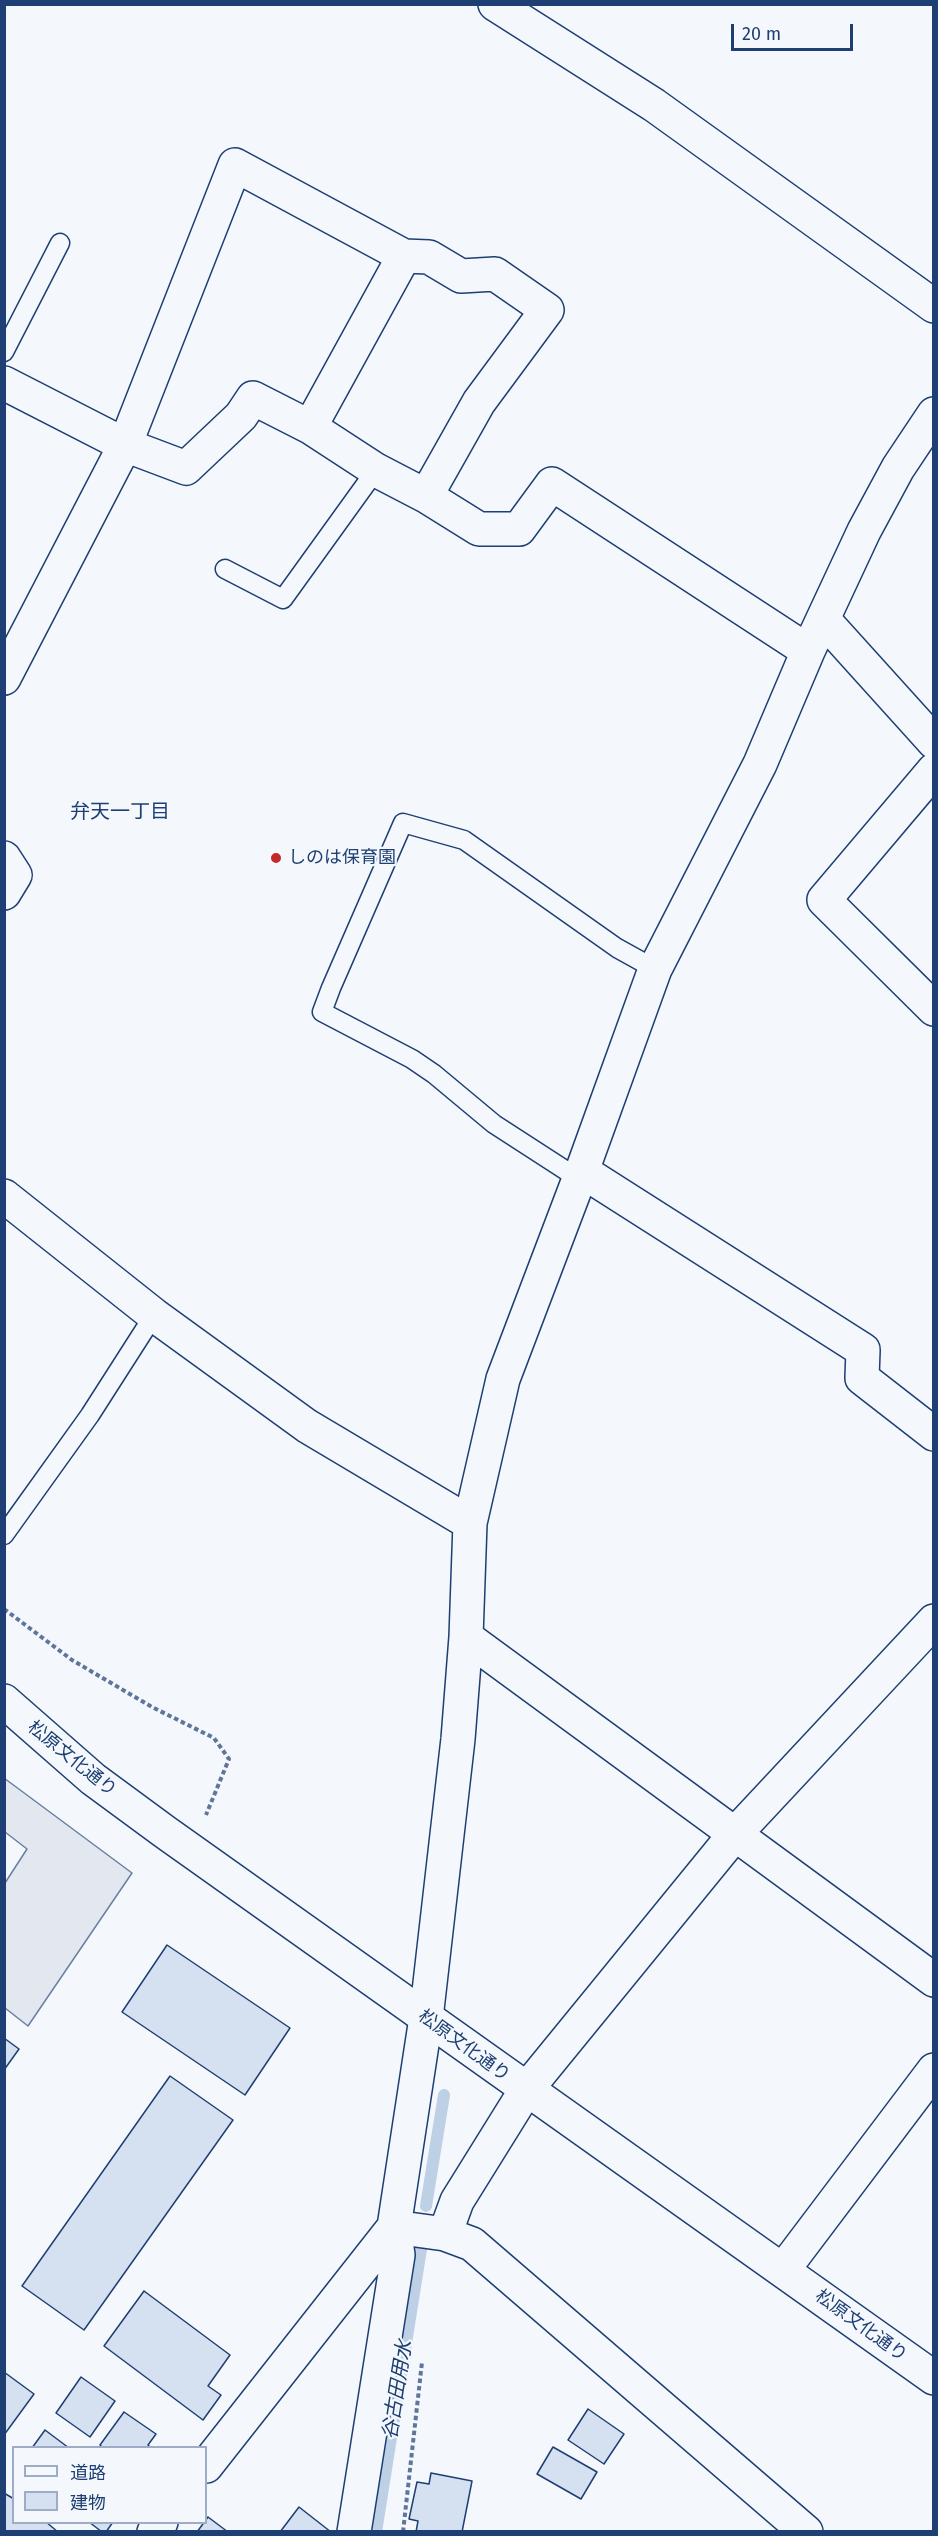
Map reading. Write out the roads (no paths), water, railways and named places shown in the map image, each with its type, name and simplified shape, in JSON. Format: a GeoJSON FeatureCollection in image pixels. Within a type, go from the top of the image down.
{"type":"FeatureCollection","features":[{"type":"Feature","properties":{"kind":"street"},"geometry":{"type":"LineString","coordinates":[[495,4],[654,105],[933,306]]}},
{"type":"Feature","properties":{"kind":"street"},"geometry":{"type":"LineString","coordinates":[[4,678],[124,446],[235,165],[404,256],[429,257],[461,276],[495,274],[547,310],[479,402],[426,496]]}},
{"type":"Feature","properties":{"kind":"street"},"geometry":{"type":"LineString","coordinates":[[310,428],[404,256]]}},
{"type":"Feature","properties":{"kind":"street"},"geometry":{"type":"LineString","coordinates":[[4,383],[124,446],[186,468],[241,416],[253,398],[310,428],[376,470],[426,496],[478,529],[519,529],[552,484],[808,651]]}},
{"type":"Feature","properties":{"kind":"street"},"geometry":{"type":"LineString","coordinates":[[354,2532],[398,2254],[394,2227],[426,2018],[458,1739],[466,1637],[470,1523],[503,1378],[655,969],[760,764],[808,651],[864,531],[898,468],[933,414]]}},
{"type":"Feature","properties":{"kind":"street"},"geometry":{"type":"LineString","coordinates":[[824,619],[933,742]]}},
{"type":"Feature","properties":{"kind":"street"},"geometry":{"type":"LineString","coordinates":[[933,770],[824,900],[933,1009]]}},
{"type":"Feature","properties":{"kind":"street"},"geometry":{"type":"LineString","coordinates":[[4,858],[15,875],[4,892]]}},
{"type":"Feature","properties":{"kind":"street"},"geometry":{"type":"LineString","coordinates":[[580,1175],[863,1350],[862,1378],[933,1434]]}},
{"type":"Feature","properties":{"kind":"street"},"geometry":{"type":"LineString","coordinates":[[4,1196],[154,1315],[307,1426],[470,1523]]}},
{"type":"Feature","properties":{"kind":"street"},"geometry":{"type":"LineString","coordinates":[[445,2234],[457,2201],[526,2090],[735,1834],[933,1621]]}},
{"type":"Feature","properties":{"kind":"street"},"geometry":{"type":"LineString","coordinates":[[466,1637],[933,1980]]}},
{"type":"Feature","properties":{"kind":"street","name":"松原文化通り"},"geometry":{"type":"LineString","coordinates":[[4,1701],[93,1779],[526,2090],[933,2378]]}},
{"type":"Feature","properties":{"kind":"street"},"geometry":{"type":"LineString","coordinates":[[783,2270],[933,2070]]}},
{"type":"Feature","properties":{"kind":"street"},"geometry":{"type":"LineString","coordinates":[[394,2227],[445,2234],[471,2244],[806,2532]]}},
{"type":"Feature","properties":{"kind":"street"},"geometry":{"type":"LineString","coordinates":[[207,2465],[394,2227]]}},
{"type":"Feature","properties":{"kind":"lane"},"geometry":{"type":"LineString","coordinates":[[4,352],[60,243]]}},
{"type":"Feature","properties":{"kind":"lane"},"geometry":{"type":"LineString","coordinates":[[225,569],[283,599],[376,470]]}},
{"type":"Feature","properties":{"kind":"lane"},"geometry":{"type":"LineString","coordinates":[[580,1175],[494,1124],[434,1074],[412,1059],[322,1012],[403,823],[464,840],[617,948],[655,969]]}},
{"type":"Feature","properties":{"kind":"lane"},"geometry":{"type":"LineString","coordinates":[[4,1535],[90,1416],[154,1315]]}},
{"type":"Feature","properties":{"kind":"waterway","name":"谷古田用水"},"geometry":{"type":"LineString","coordinates":[[426,2206],[444,2095]]}},
{"type":"Feature","properties":{"kind":"waterway","name":"谷古田用水"},"geometry":{"type":"LineString","coordinates":[[376,2532],[421,2249]]}},
{"type":"Feature","properties":{"kind":"place","name":"しのは保育園"},"geometry":{"type":"Point","coordinates":[276,858]}},
{"type":"Feature","properties":{"kind":"district","name":"弁天一丁目"},"geometry":{"type":"Point","coordinates":[120,812]}}]}
